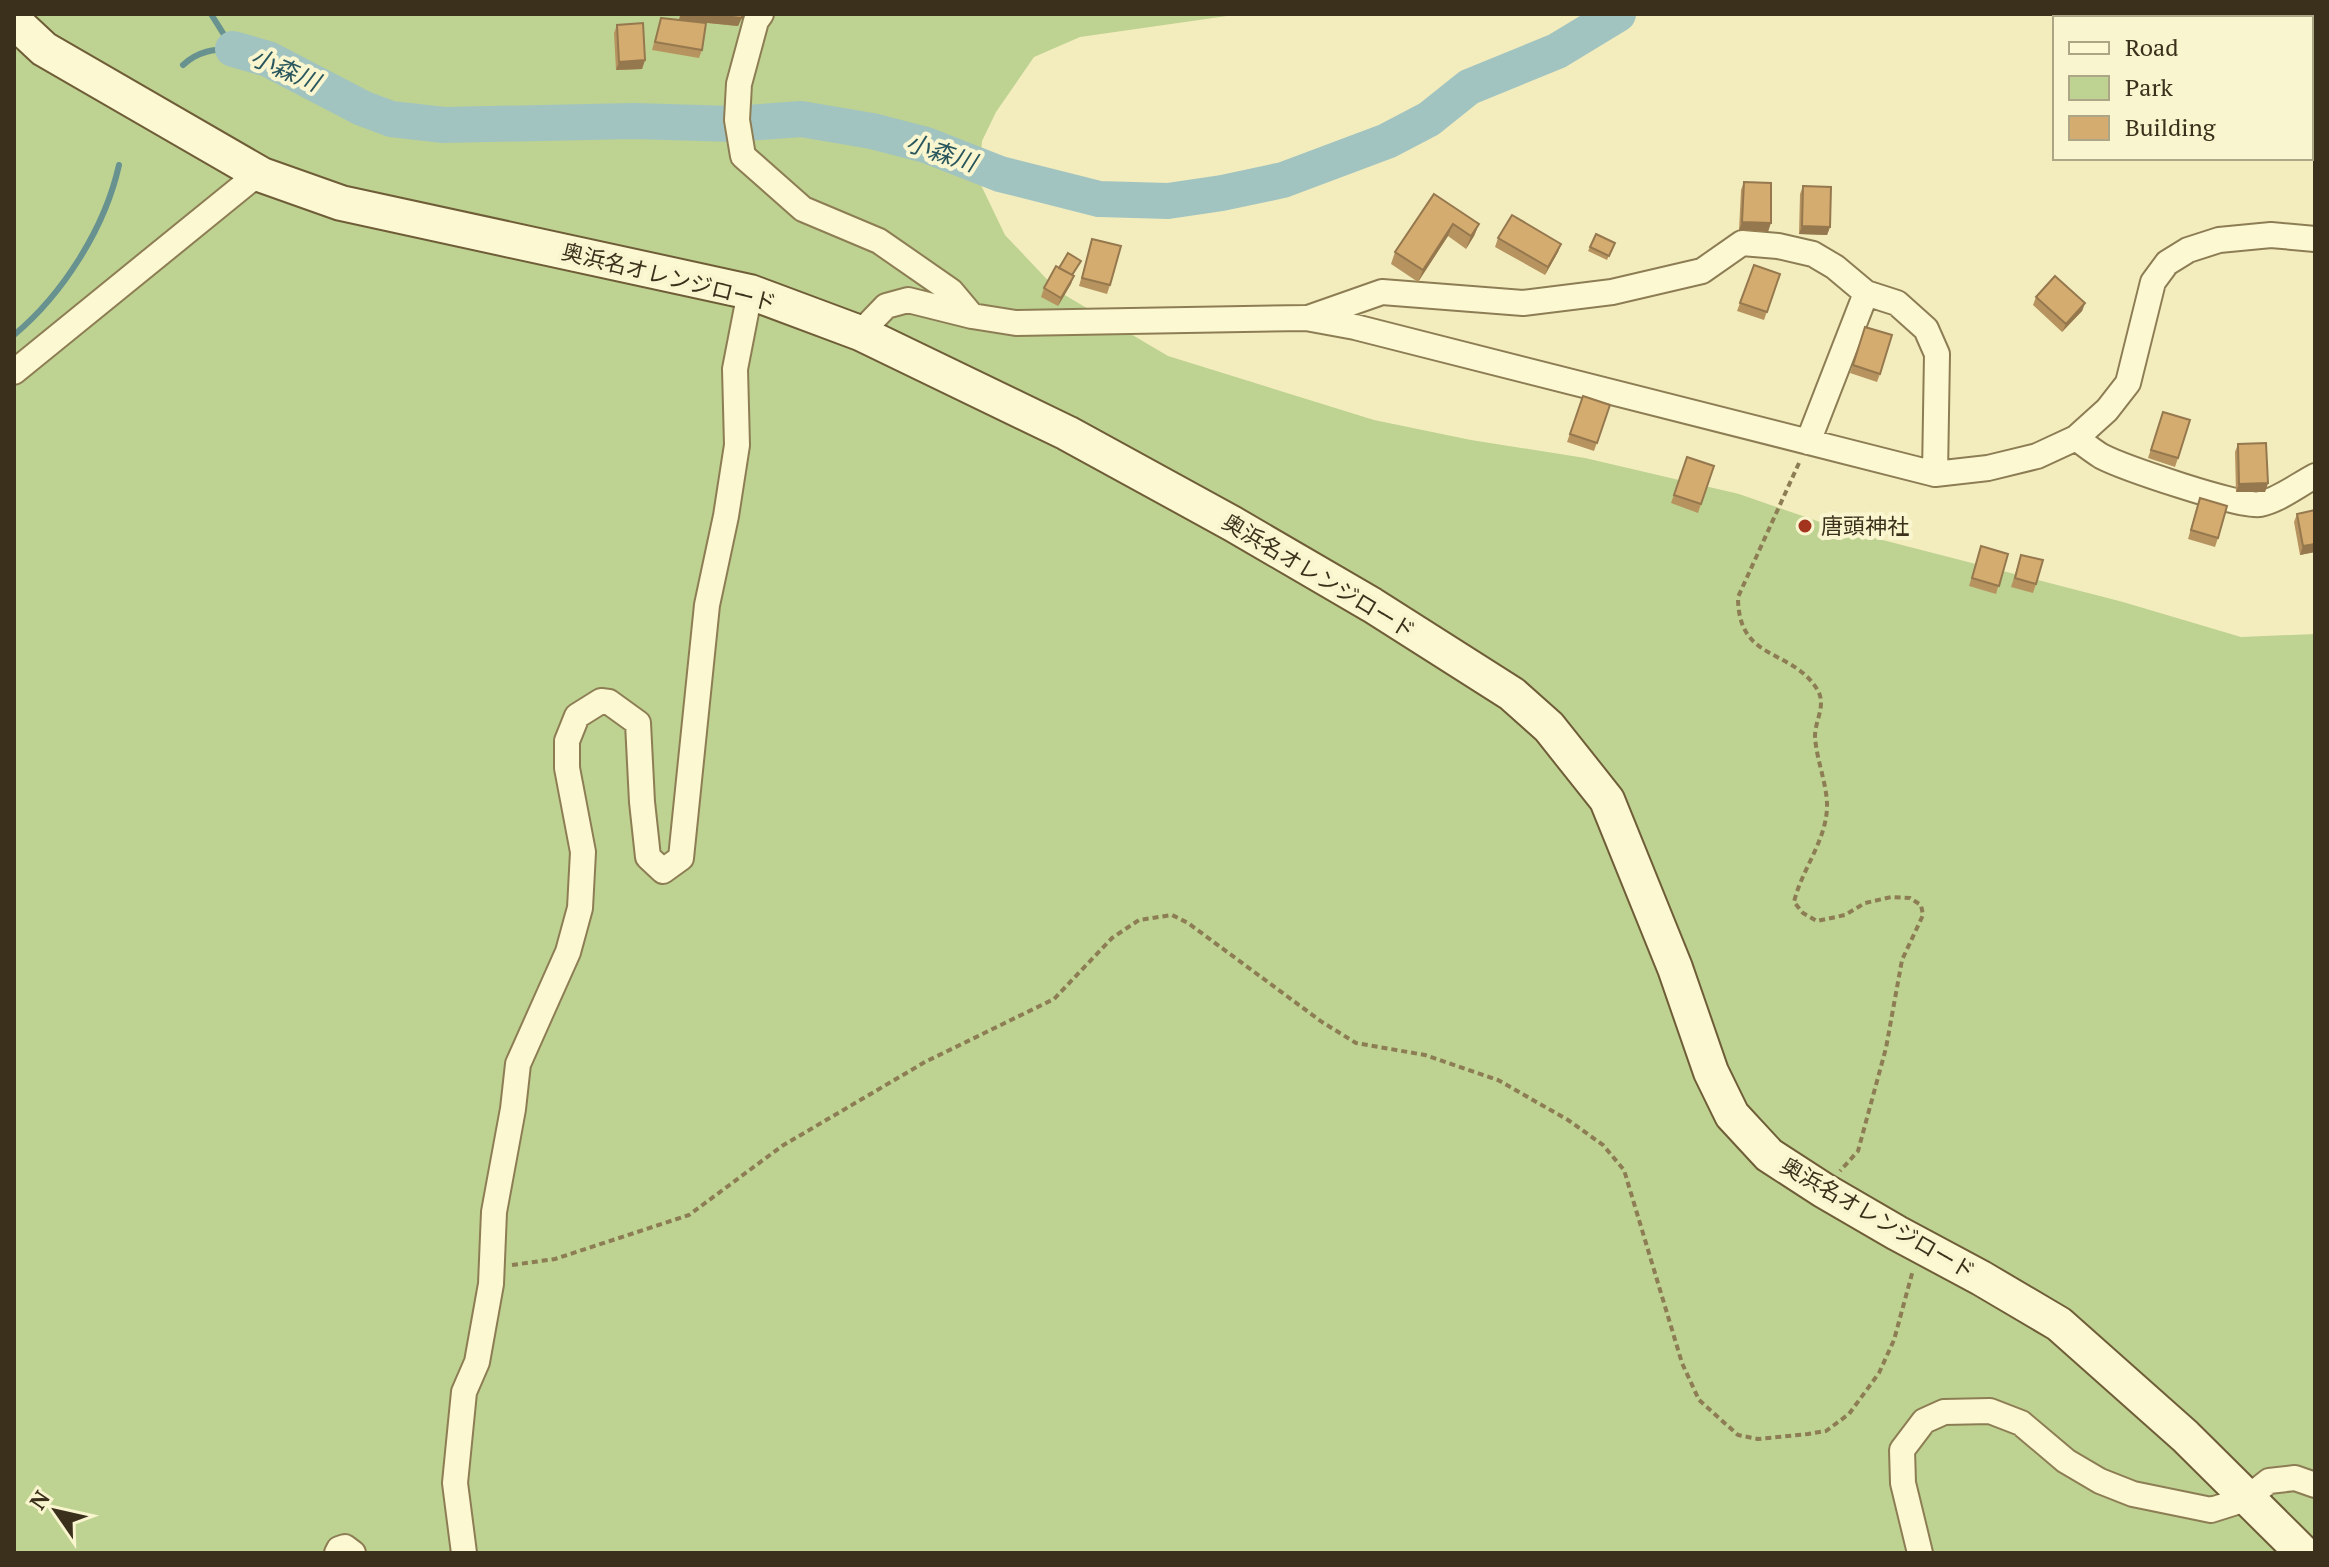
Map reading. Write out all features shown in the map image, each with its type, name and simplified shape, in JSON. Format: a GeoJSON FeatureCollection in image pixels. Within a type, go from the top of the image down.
{"type":"FeatureCollection","features":[{"type":"Feature","properties":{"kind":"street"},"geometry":{"type":"LineString","coordinates":[[761,14],[756,21],[739,84],[737,120],[743,156],[803,209],[879,241],[951,291],[972,316]]}},
{"type":"Feature","properties":{"kind":"street","name":"奥浜名オレンジロード"},"geometry":{"type":"LineString","coordinates":[[14,21],[44,49],[262,175],[341,203],[750,292],[860,333],[1067,433],[1233,524],[1372,605],[1512,694],[1549,727],[1607,800],[1675,968],[1711,1072],[1732,1115],[1769,1155],[1823,1190],[2059,1324],[2185,1436],[2303,1553]]}},
{"type":"Feature","properties":{"kind":"street"},"geometry":{"type":"LineString","coordinates":[[14,372],[186,231],[249,181],[262,175]]}},
{"type":"Feature","properties":{"kind":"street"},"geometry":{"type":"LineString","coordinates":[[860,333],[886,306],[908,300],[1016,323],[1306,318],[1355,327],[1935,474],[1988,468],[2037,456],[2076,438],[2107,410],[2128,383],[2153,282],[2167,263],[2188,250],[2219,240],[2271,235],[2315,239]]}},
{"type":"Feature","properties":{"kind":"street"},"geometry":{"type":"LineString","coordinates":[[1306,318],[1382,292],[1523,303],[1612,292],[1702,271],[1742,243],[1778,246],[1813,254],[1835,267],[1866,293],[1897,303],[1926,329],[1937,354],[1935,474]]}},
{"type":"Feature","properties":{"kind":"street"},"geometry":{"type":"LineString","coordinates":[[464,1553],[455,1483],[464,1392],[477,1362],[492,1268],[494,1212],[518,1064],[568,952],[580,908],[583,852],[567,768],[567,741],[577,716],[601,701],[609,702],[638,723],[648,857],[663,871],[681,858],[707,605],[737,445],[735,369],[750,292]]}},
{"type":"Feature","properties":{"kind":"street"},"geometry":{"type":"LineString","coordinates":[[1808,442],[1866,293]]}},
{"type":"Feature","properties":{"kind":"street"},"geometry":{"type":"LineString","coordinates":[[2076,438],[2102,457],[2243,503],[2257,505],[2271,500],[2315,476]]}},
{"type":"Feature","properties":{"kind":"street"},"geometry":{"type":"LineString","coordinates":[[1920,1553],[1903,1483],[1902,1450],[1924,1421],[1944,1412],[1990,1411],[2021,1423],[2066,1461],[2100,1481],[2133,1494],[2211,1510],[2246,1499],[2269,1481],[2295,1478],[2315,1485]]}},
{"type":"Feature","properties":{"kind":"street"},"geometry":{"type":"LineString","coordinates":[[337,1553],[345,1547],[353,1553]]}},
{"type":"Feature","properties":{"kind":"path"},"geometry":{"type":"LineString","coordinates":[[1808,442],[1738,597],[1744,632],[1768,653],[1808,678],[1819,691],[1822,702],[1815,734],[1827,805],[1820,840],[1799,882],[1794,902],[1803,913],[1817,921],[1845,915],[1865,903],[1891,897],[1910,898],[1921,905],[1923,915],[1902,960],[1886,1048],[1858,1151],[1823,1190]]}},
{"type":"Feature","properties":{"kind":"path"},"geometry":{"type":"LineString","coordinates":[[492,1268],[555,1259],[689,1215],[782,1146],[925,1062],[1054,999],[1112,938],[1139,920],[1172,915],[1188,923],[1322,1022],[1356,1043],[1425,1055],[1498,1080],[1568,1120],[1603,1145],[1624,1170],[1682,1363],[1699,1400],[1738,1435],[1758,1439],[1826,1431],[1849,1414],[1879,1373],[1894,1340],[1918,1244]]}},
{"type":"Feature","properties":{"kind":"green space"},"geometry":{"type":"Polygon","coordinates":[[[14,14],[1241,14],[1080,37],[1034,57],[996,112],[982,141],[979,181],[1005,235],[1058,291],[1168,356],[1374,420],[1471,440],[1585,458],[1739,494],[1840,529],[2123,602],[2241,637],[2315,634],[2315,1553],[14,1553],[14,14]]]}},
{"type":"Feature","properties":{"kind":"building"},"geometry":{"type":"Polygon","coordinates":[[[704,14],[742,14],[742,18],[704,14]]]}},
{"type":"Feature","properties":{"kind":"building"},"geometry":{"type":"Polygon","coordinates":[[[661,18],[706,23],[702,50],[655,42],[661,18]]]}},
{"type":"Feature","properties":{"kind":"building"},"geometry":{"type":"Polygon","coordinates":[[[643,23],[645,60],[619,62],[617,25],[643,23]]]}},
{"type":"Feature","properties":{"kind":"building"},"geometry":{"type":"Polygon","coordinates":[[[1744,182],[1771,183],[1771,223],[1742,222],[1744,182]]]}},
{"type":"Feature","properties":{"kind":"building"},"geometry":{"type":"Polygon","coordinates":[[[1803,186],[1831,187],[1830,227],[1802,226],[1803,186]]]}},
{"type":"Feature","properties":{"kind":"building"},"geometry":{"type":"Polygon","coordinates":[[[1434,194],[1479,224],[1471,236],[1453,224],[1423,270],[1395,252],[1434,194]]]}},
{"type":"Feature","properties":{"kind":"building"},"geometry":{"type":"Polygon","coordinates":[[[1512,215],[1561,244],[1548,267],[1498,238],[1512,215]]]}},
{"type":"Feature","properties":{"kind":"building"},"geometry":{"type":"Polygon","coordinates":[[[1596,234],[1615,243],[1609,256],[1590,247],[1596,234]]]}},
{"type":"Feature","properties":{"kind":"building"},"geometry":{"type":"Polygon","coordinates":[[[1092,239],[1121,246],[1110,285],[1082,278],[1092,239]]]}},
{"type":"Feature","properties":{"kind":"building"},"geometry":{"type":"Polygon","coordinates":[[[1068,253],[1081,261],[1072,275],[1059,268],[1068,253]]]}},
{"type":"Feature","properties":{"kind":"building"},"geometry":{"type":"Polygon","coordinates":[[[1754,265],[1780,274],[1767,312],[1740,303],[1754,265]]]}},
{"type":"Feature","properties":{"kind":"building"},"geometry":{"type":"Polygon","coordinates":[[[1056,266],[1074,276],[1061,298],[1044,288],[1056,266]]]}},
{"type":"Feature","properties":{"kind":"building"},"geometry":{"type":"Polygon","coordinates":[[[2055,276],[2085,303],[2066,324],[2036,297],[2055,276]]]}},
{"type":"Feature","properties":{"kind":"building"},"geometry":{"type":"Polygon","coordinates":[[[1865,327],[1892,335],[1880,374],[1853,365],[1865,327]]]}},
{"type":"Feature","properties":{"kind":"building"},"geometry":{"type":"Polygon","coordinates":[[[1583,396],[1610,405],[1597,443],[1570,434],[1583,396]]]}},
{"type":"Feature","properties":{"kind":"building"},"geometry":{"type":"Polygon","coordinates":[[[2163,412],[2190,420],[2178,458],[2151,450],[2163,412]]]}},
{"type":"Feature","properties":{"kind":"building"},"geometry":{"type":"Polygon","coordinates":[[[2266,443],[2268,483],[2239,484],[2238,444],[2266,443]]]}},
{"type":"Feature","properties":{"kind":"building"},"geometry":{"type":"Polygon","coordinates":[[[1687,457],[1714,466],[1701,504],[1674,495],[1687,457]]]}},
{"type":"Feature","properties":{"kind":"building"},"geometry":{"type":"Polygon","coordinates":[[[2200,498],[2227,506],[2218,538],[2191,530],[2200,498]]]}},
{"type":"Feature","properties":{"kind":"building"},"geometry":{"type":"Polygon","coordinates":[[[2315,510],[2315,544],[2303,546],[2297,514],[2315,510]]]}},
{"type":"Feature","properties":{"kind":"building"},"geometry":{"type":"Polygon","coordinates":[[[1981,546],[2008,554],[1999,586],[1972,578],[1981,546]]]}},
{"type":"Feature","properties":{"kind":"building"},"geometry":{"type":"Polygon","coordinates":[[[2021,555],[2043,560],[2036,584],[2015,578],[2021,555]]]}},
{"type":"Feature","properties":{"kind":"waterway"},"geometry":{"type":"LineString","coordinates":[[211,14],[233,49]]}},
{"type":"Feature","properties":{"kind":"waterway","name":"小森川"},"geometry":{"type":"LineString","coordinates":[[233,49],[268,59],[362,108],[391,119],[444,125],[634,121],[734,124],[801,119],[872,131],[926,145],[1000,174],[1099,199],[1168,201],[1283,180],[1387,141],[1429,119],[1469,87],[1557,51],[1618,14]]}},
{"type":"Feature","properties":{"kind":"waterway"},"geometry":{"type":"LineString","coordinates":[[183,65],[206,52],[233,49]]}},
{"type":"Feature","properties":{"kind":"waterway"},"geometry":{"type":"LineString","coordinates":[[14,335],[49,300],[80,258],[104,212],[119,165]]}},
{"type":"Feature","properties":{"kind":"place","name":"唐頭神社"},"geometry":{"type":"Point","coordinates":[1805,526]}}]}
